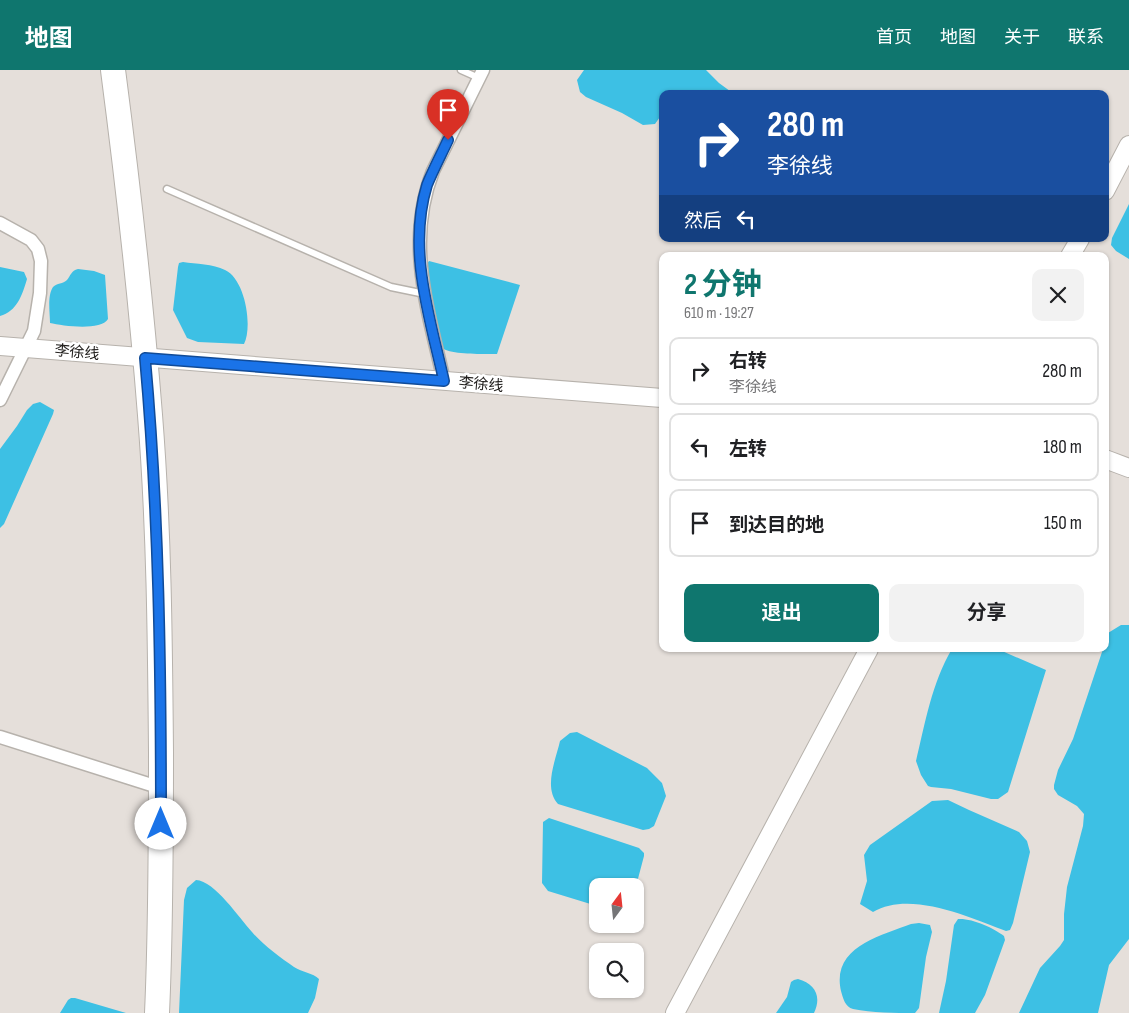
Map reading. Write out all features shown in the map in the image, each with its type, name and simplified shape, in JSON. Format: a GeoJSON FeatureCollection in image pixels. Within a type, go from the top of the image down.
{"type":"FeatureCollection","features":[{"type":"Feature","properties":{"kind":"highway"},"geometry":{"type":"LineString","coordinates":[[113,70],[145,358],[158,560],[161,788],[157,1013]]}},
{"type":"Feature","properties":{"kind":"main road"},"geometry":{"type":"LineString","coordinates":[[1109,182],[1129,145]]}},
{"type":"Feature","properties":{"kind":"main road","name":"李徐线"},"geometry":{"type":"LineString","coordinates":[[0,346],[659,398]]}},
{"type":"Feature","properties":{"kind":"main road"},"geometry":{"type":"LineString","coordinates":[[1109,460],[1129,468]]}},
{"type":"Feature","properties":{"kind":"main road"},"geometry":{"type":"LineString","coordinates":[[675,1013],[867,652]]}},
{"type":"Feature","properties":{"kind":"street"},"geometry":{"type":"LineString","coordinates":[[444,381],[421,276],[419,254],[420,229],[424,198],[433,171],[481,74]]}},
{"type":"Feature","properties":{"kind":"street"},"geometry":{"type":"LineString","coordinates":[[0,223],[31,240],[38,250],[41,261],[37,317],[34,331],[0,400]]}},
{"type":"Feature","properties":{"kind":"street"},"geometry":{"type":"LineString","coordinates":[[0,737],[161,788]]}},
{"type":"Feature","properties":{"kind":"lane"},"geometry":{"type":"LineString","coordinates":[[461,70],[481,74]]}},
{"type":"Feature","properties":{"kind":"lane"},"geometry":{"type":"LineString","coordinates":[[167,189],[391,287],[425,294]]}},
{"type":"Feature","properties":{"kind":"water"},"geometry":{"type":"Polygon","coordinates":[[[584,70],[706,70],[729,90],[659,90],[659,118],[655,124],[643,125],[622,113],[586,97],[580,92],[577,80],[584,70]]]}},
{"type":"Feature","properties":{"kind":"water"},"geometry":{"type":"Polygon","coordinates":[[[1129,204],[1129,259],[1116,251],[1111,245],[1112,238],[1129,204]]]}},
{"type":"Feature","properties":{"kind":"water"},"geometry":{"type":"Polygon","coordinates":[[[429,261],[520,285],[497,354],[460,353],[442,348],[426,275],[429,261]]]}},
{"type":"Feature","properties":{"kind":"water"},"geometry":{"type":"Polygon","coordinates":[[[179,263],[215,266],[232,275],[238,283],[247,315],[247,336],[244,344],[198,342],[187,338],[173,310],[178,267],[179,263]]]}},
{"type":"Feature","properties":{"kind":"water"},"geometry":{"type":"Polygon","coordinates":[[[0,267],[24,272],[27,279],[21,297],[15,307],[0,316],[0,267]]]}},
{"type":"Feature","properties":{"kind":"water"},"geometry":{"type":"Polygon","coordinates":[[[78,269],[94,271],[105,275],[108,319],[104,323],[90,326],[50,323],[49,300],[53,287],[67,280],[72,272],[78,269]]]}},
{"type":"Feature","properties":{"kind":"water"},"geometry":{"type":"Polygon","coordinates":[[[40,402],[54,410],[53,414],[4,524],[0,528],[0,449],[27,410],[33,404],[40,402]]]}},
{"type":"Feature","properties":{"kind":"water"},"geometry":{"type":"Polygon","coordinates":[[[1121,625],[1129,625],[1129,939],[1109,965],[1098,1013],[1019,1013],[1040,968],[1064,940],[1067,887],[1083,826],[1084,814],[1077,806],[1058,795],[1054,785],[1058,770],[1073,739],[1102,652],[1109,652],[1109,632],[1121,625]]]}},
{"type":"Feature","properties":{"kind":"water"},"geometry":{"type":"Polygon","coordinates":[[[950,652],[1004,652],[1046,670],[1008,792],[998,799],[951,789],[931,787],[928,786],[921,775],[916,761],[934,689],[950,652]]]}},
{"type":"Feature","properties":{"kind":"water"},"geometry":{"type":"Polygon","coordinates":[[[577,732],[647,768],[662,783],[666,796],[654,826],[643,830],[558,804],[551,790],[551,782],[560,741],[570,733],[577,732]]]}},
{"type":"Feature","properties":{"kind":"water"},"geometry":{"type":"Polygon","coordinates":[[[948,800],[1019,832],[1027,841],[1030,852],[1010,930],[1006,931],[940,908],[904,904],[888,906],[873,912],[860,904],[867,881],[864,855],[870,845],[932,801],[948,800]]]}},
{"type":"Feature","properties":{"kind":"water"},"geometry":{"type":"Polygon","coordinates":[[[549,818],[639,848],[644,853],[644,856],[638,878],[589,878],[589,904],[548,891],[542,883],[543,822],[549,818]]]}},
{"type":"Feature","properties":{"kind":"water"},"geometry":{"type":"Polygon","coordinates":[[[196,880],[203,882],[219,893],[256,937],[272,951],[294,967],[319,979],[315,998],[308,1013],[179,1013],[184,900],[187,888],[196,880]]]}},
{"type":"Feature","properties":{"kind":"water"},"geometry":{"type":"Polygon","coordinates":[[[958,919],[970,920],[989,927],[1004,936],[1005,940],[985,995],[975,1013],[939,1013],[946,981],[954,925],[958,919]]]}},
{"type":"Feature","properties":{"kind":"water"},"geometry":{"type":"Polygon","coordinates":[[[919,923],[930,925],[932,932],[926,957],[919,1008],[915,1013],[868,1011],[853,1009],[848,1006],[841,991],[840,976],[843,964],[851,954],[861,946],[886,933],[919,923]]]}},
{"type":"Feature","properties":{"kind":"water"},"geometry":{"type":"Polygon","coordinates":[[[798,979],[809,984],[815,991],[817,1001],[814,1013],[776,1013],[787,997],[791,982],[798,979]]]}},
{"type":"Feature","properties":{"kind":"water"},"geometry":{"type":"Polygon","coordinates":[[[71,998],[75,998],[126,1013],[60,1013],[71,998]]]}},
{"type":"Feature","properties":{"kind":"route"},"geometry":{"type":"LineString","coordinates":[[161,824],[158,560],[145,358],[444,381],[421,276],[419,238],[424,198],[433,171],[448,140]]}}]}
